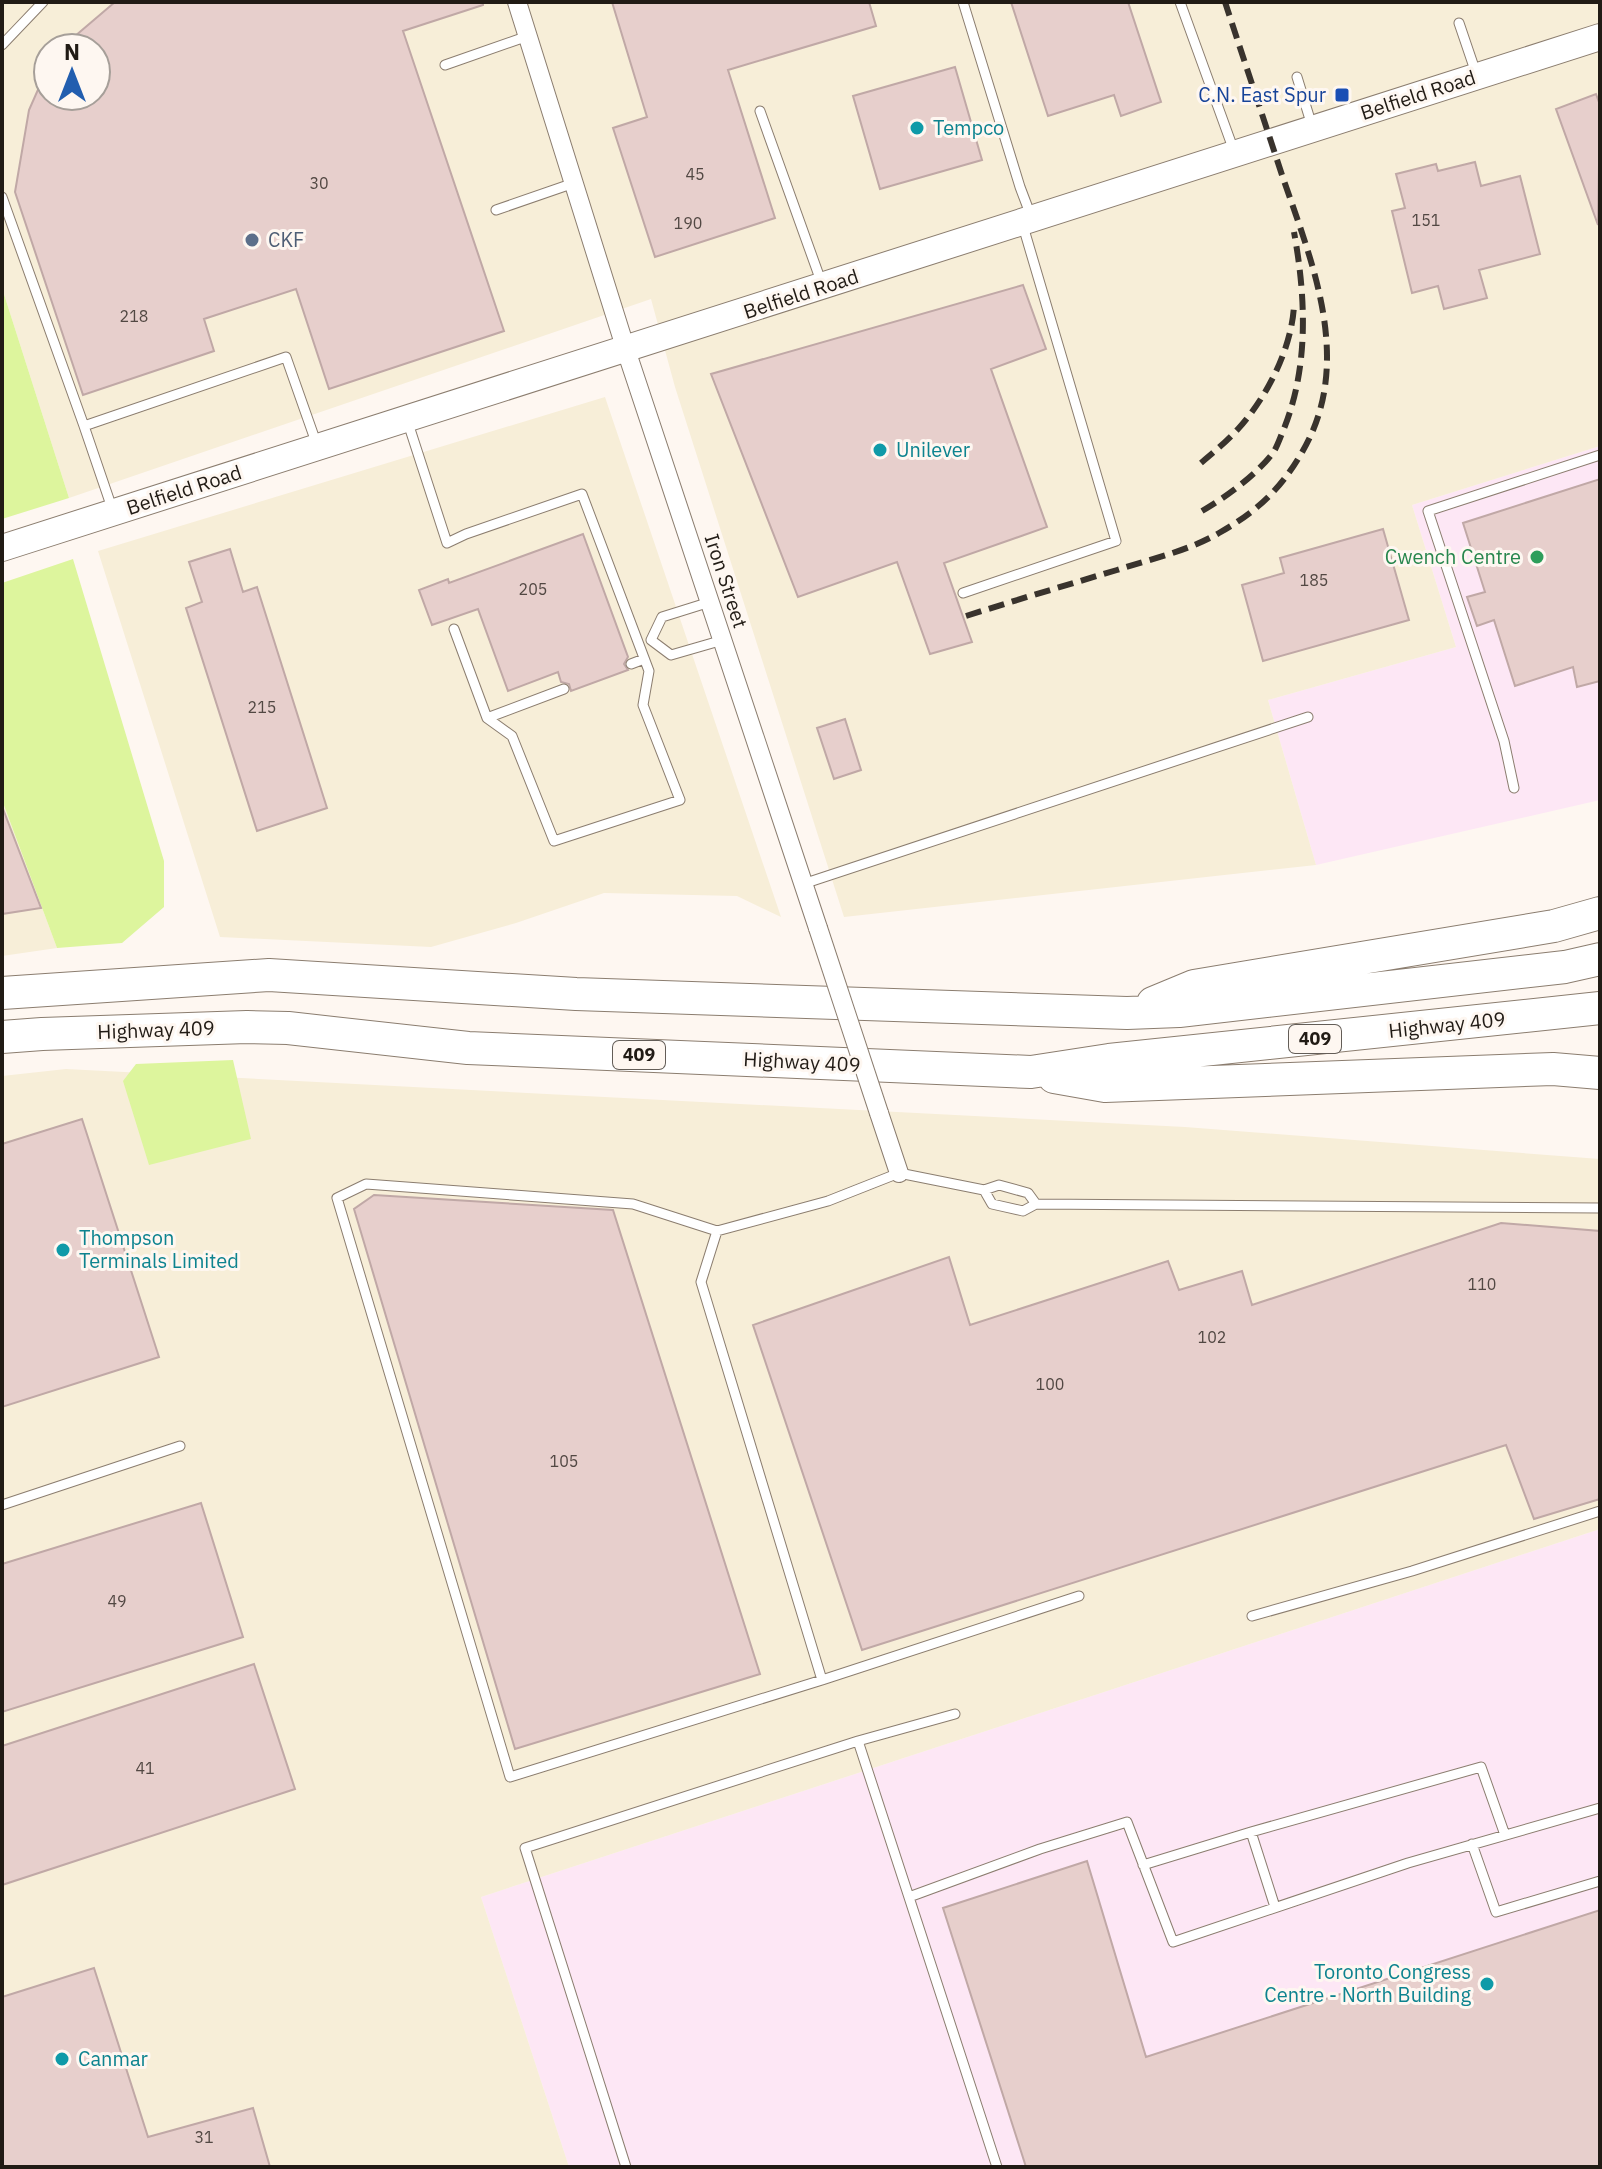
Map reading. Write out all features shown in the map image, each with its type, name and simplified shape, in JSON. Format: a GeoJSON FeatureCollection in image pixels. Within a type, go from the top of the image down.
{"type":"FeatureCollection","features":[{"type":"Feature","properties":{"kind":"highway"},"geometry":{"type":"LineString","coordinates":[[1127,1013],[1194,986],[1538,929],[1600,913]]}},
{"type":"Feature","properties":{"kind":"highway","name":"409"},"geometry":{"type":"LineString","coordinates":[[2,993],[269,975],[576,994],[1127,1013],[1194,1009],[1534,971],[1600,959]]}},
{"type":"Feature","properties":{"kind":"highway","name":"Highway 409"},"geometry":{"type":"LineString","coordinates":[[2,1037],[200,1028],[288,1028],[468,1048],[1031,1072],[1109,1060],[1600,1008]]}},
{"type":"Feature","properties":{"kind":"highway"},"geometry":{"type":"LineString","coordinates":[[1031,1072],[1105,1086],[1553,1069],[1600,1073]]}},
{"type":"Feature","properties":{"kind":"main road","name":"Belfield Road"},"geometry":{"type":"LineString","coordinates":[[2,548],[1600,37]]}},
{"type":"Feature","properties":{"kind":"street","name":"Iron Street"},"geometry":{"type":"LineString","coordinates":[[517,2],[626,350],[899,1173]]}},
{"type":"Feature","properties":{"kind":"lane"},"geometry":{"type":"LineString","coordinates":[[2,45],[43,2]]}},
{"type":"Feature","properties":{"kind":"lane"},"geometry":{"type":"LineString","coordinates":[[963,2],[1020,187],[1116,541],[963,593]]}},
{"type":"Feature","properties":{"kind":"lane"},"geometry":{"type":"LineString","coordinates":[[1180,2],[1235,154]]}},
{"type":"Feature","properties":{"kind":"lane"},"geometry":{"type":"LineString","coordinates":[[1459,23],[1477,76]]}},
{"type":"Feature","properties":{"kind":"lane"},"geometry":{"type":"LineString","coordinates":[[445,65],[528,36]]}},
{"type":"Feature","properties":{"kind":"lane"},"geometry":{"type":"LineString","coordinates":[[1297,77],[1313,129]]}},
{"type":"Feature","properties":{"kind":"lane"},"geometry":{"type":"LineString","coordinates":[[760,111],[823,287]]}},
{"type":"Feature","properties":{"kind":"lane"},"geometry":{"type":"LineString","coordinates":[[496,210],[574,183]]}},
{"type":"Feature","properties":{"kind":"lane"},"geometry":{"type":"LineString","coordinates":[[2,197],[114,513]]}},
{"type":"Feature","properties":{"kind":"lane"},"geometry":{"type":"LineString","coordinates":[[84,426],[286,357],[318,448]]}},
{"type":"Feature","properties":{"kind":"lane"},"geometry":{"type":"LineString","coordinates":[[407,420],[447,543],[582,494],[649,671],[643,705],[680,800],[554,841],[512,736],[487,718],[454,629]]}},
{"type":"Feature","properties":{"kind":"lane"},"geometry":{"type":"LineString","coordinates":[[1514,788],[1504,741],[1428,511],[1600,455]]}},
{"type":"Feature","properties":{"kind":"lane"},"geometry":{"type":"LineString","coordinates":[[639,644],[651,640],[662,617],[710,602]]}},
{"type":"Feature","properties":{"kind":"lane"},"geometry":{"type":"LineString","coordinates":[[651,640],[671,655],[723,640]]}},
{"type":"Feature","properties":{"kind":"lane"},"geometry":{"type":"LineString","coordinates":[[631,664],[644,659]]}},
{"type":"Feature","properties":{"kind":"lane"},"geometry":{"type":"LineString","coordinates":[[487,718],[564,689]]}},
{"type":"Feature","properties":{"kind":"lane"},"geometry":{"type":"LineString","coordinates":[[803,884],[1308,717]]}},
{"type":"Feature","properties":{"kind":"lane"},"geometry":{"type":"LineString","coordinates":[[1036,1204],[1028,1193],[999,1185],[984,1190],[899,1173],[828,1201],[717,1231],[633,1204],[366,1184],[337,1198],[510,1777],[1079,1596]]}},
{"type":"Feature","properties":{"kind":"lane"},"geometry":{"type":"LineString","coordinates":[[984,1190],[992,1204],[1023,1211],[1036,1204],[1600,1208]]}},
{"type":"Feature","properties":{"kind":"lane"},"geometry":{"type":"LineString","coordinates":[[717,1231],[701,1282],[822,1680]]}},
{"type":"Feature","properties":{"kind":"lane"},"geometry":{"type":"LineString","coordinates":[[2,1505],[180,1446]]}},
{"type":"Feature","properties":{"kind":"lane"},"geometry":{"type":"LineString","coordinates":[[1252,1616],[1412,1571],[1600,1511]]}},
{"type":"Feature","properties":{"kind":"lane"},"geometry":{"type":"LineString","coordinates":[[626,2167],[525,1848],[858,1741],[955,1714]]}},
{"type":"Feature","properties":{"kind":"lane"},"geometry":{"type":"LineString","coordinates":[[858,1741],[997,2167]]}},
{"type":"Feature","properties":{"kind":"lane"},"geometry":{"type":"LineString","coordinates":[[1143,1865],[1481,1767],[1505,1835]]}},
{"type":"Feature","properties":{"kind":"lane"},"geometry":{"type":"LineString","coordinates":[[909,1897],[1040,1849],[1127,1822],[1173,1942],[1472,1844],[1600,1808]]}},
{"type":"Feature","properties":{"kind":"lane"},"geometry":{"type":"LineString","coordinates":[[1251,1832],[1275,1907]]}},
{"type":"Feature","properties":{"kind":"lane"},"geometry":{"type":"LineString","coordinates":[[1472,1844],[1496,1912],[1600,1881]]}},
{"type":"Feature","properties":{"kind":"shaded area"},"geometry":{"type":"Polygon","coordinates":[[[2,2],[1600,2],[1600,446],[1412,505],[1456,647],[1268,700],[1316,865],[844,917],[675,387],[651,299],[69,498],[2,288],[2,2]]]}},
{"type":"Feature","properties":{"kind":"shaded area"},"geometry":{"type":"Polygon","coordinates":[[[605,397],[781,917],[737,896],[604,893],[516,923],[431,947],[220,937],[98,551],[605,397]]]}},
{"type":"Feature","properties":{"kind":"shaded area"},"geometry":{"type":"Polygon","coordinates":[[[1600,446],[1600,800],[1316,865],[1268,700],[1456,647],[1412,505],[1600,446]]]}},
{"type":"Feature","properties":{"kind":"shaded area"},"geometry":{"type":"Polygon","coordinates":[[[2,800],[57,948],[2,956],[2,800]]]}},
{"type":"Feature","properties":{"kind":"shaded area"},"geometry":{"type":"Polygon","coordinates":[[[66,1069],[1185,1127],[1600,1159],[1600,1529],[481,1897],[569,2167],[2,2167],[2,1076],[66,1069]]]}},
{"type":"Feature","properties":{"kind":"shaded area"},"geometry":{"type":"Polygon","coordinates":[[[1600,1529],[1600,2167],[569,2167],[481,1897],[1600,1529]]]}},
{"type":"Feature","properties":{"kind":"green space"},"geometry":{"type":"Polygon","coordinates":[[[2,288],[69,498],[2,519],[2,288]]]}},
{"type":"Feature","properties":{"kind":"green space"},"geometry":{"type":"Polygon","coordinates":[[[73,559],[164,861],[164,907],[122,943],[57,948],[2,800],[2,583],[73,559]]]}},
{"type":"Feature","properties":{"kind":"green space"},"geometry":{"type":"Polygon","coordinates":[[[233,1060],[251,1139],[149,1165],[123,1081],[136,1064],[233,1060]]]}},
{"type":"Feature","properties":{"kind":"building","name":"CKF"},"geometry":{"type":"Polygon","coordinates":[[[115,2],[483,2],[483,5],[403,31],[504,331],[329,389],[296,289],[204,319],[214,351],[83,395],[15,192],[32,103],[32,112],[112,112],[112,32],[80,32],[115,2]]]}},
{"type":"Feature","properties":{"kind":"building"},"geometry":{"type":"Polygon","coordinates":[[[612,2],[869,2],[876,26],[728,70],[775,218],[655,257],[613,128],[647,117],[612,2]]]}},
{"type":"Feature","properties":{"kind":"building"},"geometry":{"type":"Polygon","coordinates":[[[1011,2],[1128,2],[1161,102],[1121,116],[1114,95],[1048,116],[1011,2]]]}},
{"type":"Feature","properties":{"kind":"building","name":"Tempco"},"geometry":{"type":"Polygon","coordinates":[[[955,67],[982,160],[880,189],[853,96],[955,67]]]}},
{"type":"Feature","properties":{"kind":"building"},"geometry":{"type":"Polygon","coordinates":[[[1596,94],[1600,105],[1598,225],[1556,109],[1596,94]]]}},
{"type":"Feature","properties":{"kind":"building"},"geometry":{"type":"Polygon","coordinates":[[[1475,162],[1481,186],[1520,176],[1540,254],[1479,270],[1487,298],[1444,309],[1438,286],[1412,293],[1392,211],[1405,208],[1396,174],[1436,164],[1438,171],[1475,162]]]}},
{"type":"Feature","properties":{"kind":"building","name":"Unilever"},"geometry":{"type":"Polygon","coordinates":[[[1023,285],[1046,349],[991,369],[1047,527],[944,563],[972,642],[930,654],[897,562],[798,597],[711,374],[1023,285]]]}},
{"type":"Feature","properties":{"kind":"building","name":"Cwench Centre"},"geometry":{"type":"Polygon","coordinates":[[[1600,479],[1600,681],[1577,687],[1573,667],[1515,686],[1494,620],[1477,626],[1467,597],[1485,592],[1463,523],[1600,479]]]}},
{"type":"Feature","properties":{"kind":"building"},"geometry":{"type":"Polygon","coordinates":[[[1383,529],[1409,620],[1263,661],[1242,585],[1284,573],[1280,558],[1383,529]]]}},
{"type":"Feature","properties":{"kind":"building"},"geometry":{"type":"Polygon","coordinates":[[[583,534],[628,657],[624,664],[628,670],[571,691],[569,684],[561,682],[558,672],[508,691],[478,609],[432,625],[419,590],[448,579],[449,583],[583,534]]]}},
{"type":"Feature","properties":{"kind":"building"},"geometry":{"type":"Polygon","coordinates":[[[230,549],[243,592],[257,587],[327,808],[257,831],[186,608],[202,602],[189,562],[230,549]]]}},
{"type":"Feature","properties":{"kind":"building"},"geometry":{"type":"Polygon","coordinates":[[[845,719],[861,770],[834,779],[817,728],[845,719]]]}},
{"type":"Feature","properties":{"kind":"building"},"geometry":{"type":"Polygon","coordinates":[[[3,809],[41,908],[2,914],[3,809]]]}},
{"type":"Feature","properties":{"kind":"building","name":"Thompson Terminals Limited"},"geometry":{"type":"Polygon","coordinates":[[[82,1119],[159,1357],[2,1407],[2,1144],[82,1119]]]}},
{"type":"Feature","properties":{"kind":"building"},"geometry":{"type":"Polygon","coordinates":[[[374,1195],[613,1210],[760,1674],[515,1749],[354,1209],[374,1195]]]}},
{"type":"Feature","properties":{"kind":"building"},"geometry":{"type":"Polygon","coordinates":[[[1501,1223],[1600,1231],[1600,1499],[1534,1519],[1506,1445],[862,1650],[753,1325],[949,1257],[970,1325],[1168,1261],[1179,1290],[1242,1271],[1252,1305],[1501,1223]]]}},
{"type":"Feature","properties":{"kind":"building"},"geometry":{"type":"Polygon","coordinates":[[[201,1503],[243,1637],[2,1712],[2,1564],[201,1503]]]}},
{"type":"Feature","properties":{"kind":"building"},"geometry":{"type":"Polygon","coordinates":[[[254,1664],[295,1789],[2,1885],[2,1746],[254,1664]]]}},
{"type":"Feature","properties":{"kind":"building","name":"Toronto Congress Centre - North Building"},"geometry":{"type":"Polygon","coordinates":[[[1087,1861],[1146,2057],[1600,1910],[1600,2167],[1026,2167],[943,1908],[1087,1861]]]}},
{"type":"Feature","properties":{"kind":"building","name":"Canmar"},"geometry":{"type":"Polygon","coordinates":[[[94,1968],[148,2137],[253,2108],[270,2167],[2,2167],[2,1997],[94,1968]]]}},
{"type":"Feature","properties":{"kind":"railway"},"geometry":{"type":"LineString","coordinates":[[966,616],[1169,554],[1219,533],[1256,508],[1285,479],[1317,420],[1325,385],[1327,350],[1316,279],[1225,2]]}},
{"type":"Feature","properties":{"kind":"railway"},"geometry":{"type":"LineString","coordinates":[[1202,511],[1240,485],[1273,453],[1291,407],[1303,333],[1301,282],[1294,232]]}},
{"type":"Feature","properties":{"kind":"railway"},"geometry":{"type":"LineString","coordinates":[[1201,463],[1238,429],[1268,387],[1283,355],[1294,305]]}},
{"type":"Feature","properties":{"kind":"place","name":"C.N. East Spur"},"geometry":{"type":"Point","coordinates":[1342,95]}},
{"type":"Feature","properties":{"kind":"place","name":"Tempco"},"geometry":{"type":"Point","coordinates":[917,128]}},
{"type":"Feature","properties":{"kind":"place","name":"CKF"},"geometry":{"type":"Point","coordinates":[252,240]}},
{"type":"Feature","properties":{"kind":"place","name":"Unilever"},"geometry":{"type":"Point","coordinates":[880,450]}},
{"type":"Feature","properties":{"kind":"place","name":"Cwench Centre"},"geometry":{"type":"Point","coordinates":[1537,557]}},
{"type":"Feature","properties":{"kind":"place","name":"Thompson Terminals Limited"},"geometry":{"type":"Point","coordinates":[63,1250]}},
{"type":"Feature","properties":{"kind":"place","name":"Toronto Congress Centre - North Building"},"geometry":{"type":"Point","coordinates":[1487,1984]}},
{"type":"Feature","properties":{"kind":"place","name":"Canmar"},"geometry":{"type":"Point","coordinates":[62,2059]}}]}
